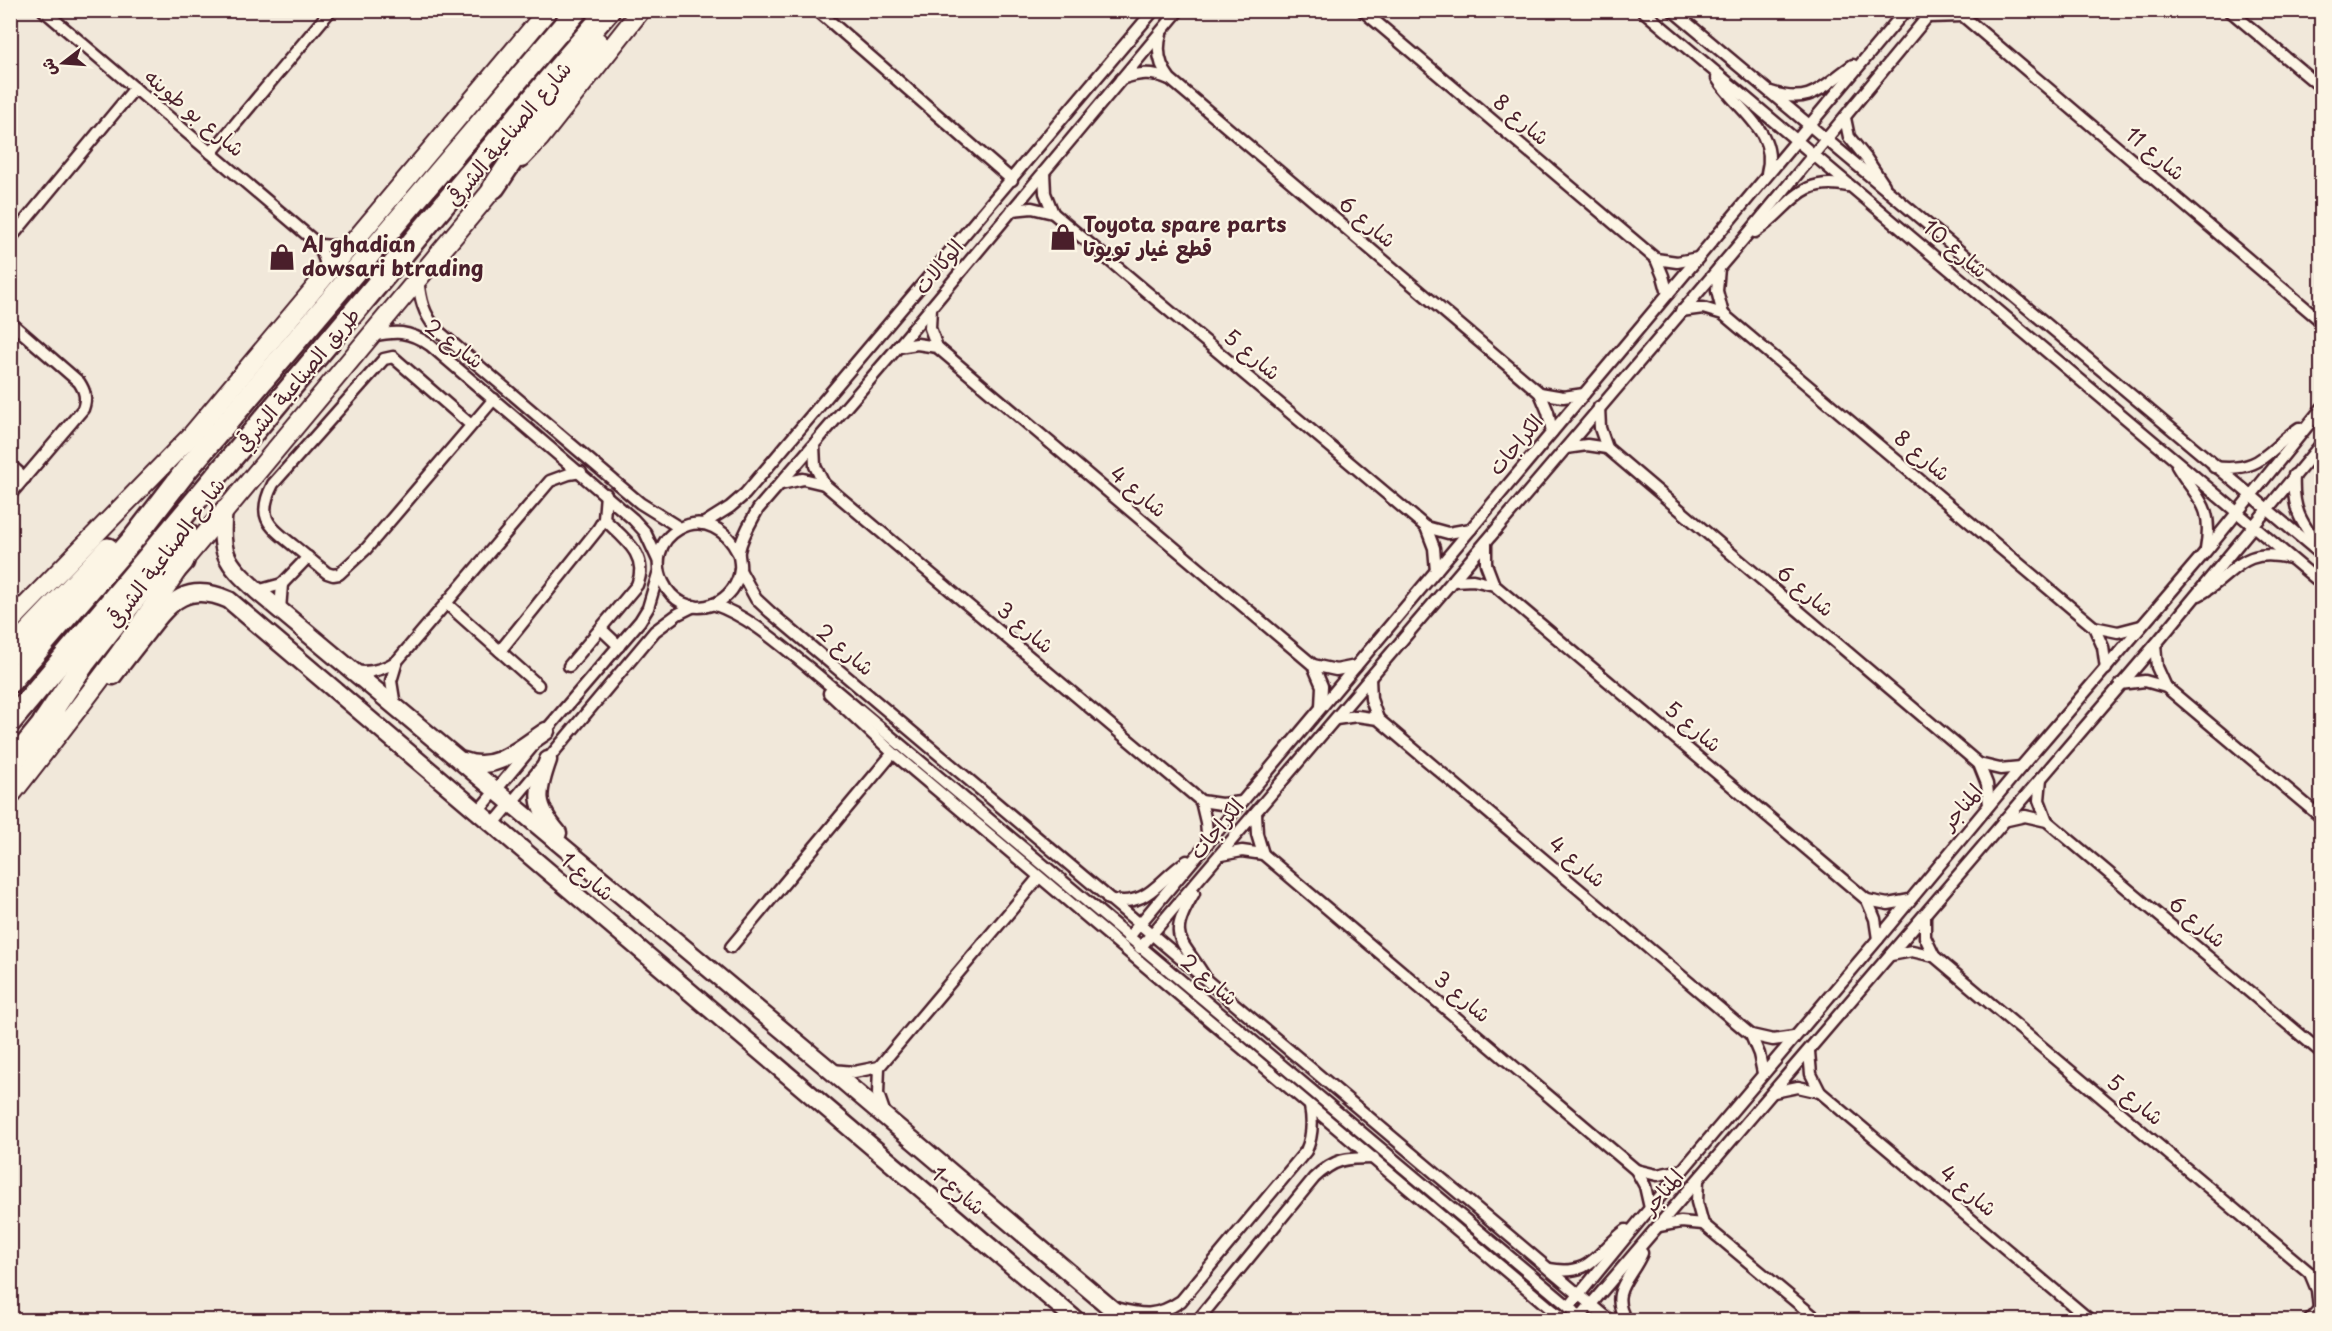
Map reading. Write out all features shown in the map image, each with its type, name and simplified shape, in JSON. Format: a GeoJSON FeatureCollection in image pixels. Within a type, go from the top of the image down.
{"type":"FeatureCollection","features":[{"type":"Feature","properties":{"kind":"highway"},"geometry":{"type":"LineString","coordinates":[[547,46],[570,10]]}},
{"type":"Feature","properties":{"kind":"highway","name":"طريق الصناعية الشرقي"},"geometry":{"type":"LineString","coordinates":[[10,682],[135,537],[189,468],[577,10]]}},
{"type":"Feature","properties":{"kind":"highway","name":"طريق الصناعية الشرقي"},"geometry":{"type":"LineString","coordinates":[[10,722],[609,10]]}},
{"type":"Feature","properties":{"kind":"highway"},"geometry":{"type":"LineString","coordinates":[[494,187],[602,35],[617,10]]}},
{"type":"Feature","properties":{"kind":"highway"},"geometry":{"type":"LineString","coordinates":[[44,722],[84,663],[207,506],[252,435]]}},
{"type":"Feature","properties":{"kind":"highway"},"geometry":{"type":"LineString","coordinates":[[10,652],[84,573],[189,468]]}},
{"type":"Feature","properties":{"kind":"highway"},"geometry":{"type":"LineString","coordinates":[[10,765],[44,722],[183,561]]}},
{"type":"Feature","properties":{"kind":"main road"},"geometry":{"type":"LineString","coordinates":[[42,589],[173,456],[548,10]]}},
{"type":"Feature","properties":{"kind":"main road","name":"شارع الصناعية الشرقي"},"geometry":{"type":"LineString","coordinates":[[10,796],[155,605],[183,561],[494,187],[540,138],[641,10]]}},
{"type":"Feature","properties":{"kind":"main road"},"geometry":{"type":"LineString","coordinates":[[10,622],[18,603],[42,589],[84,573]]}},
{"type":"Feature","properties":{"kind":"street","name":"شارع بو طوينه"},"geometry":{"type":"LineString","coordinates":[[43,10],[319,245]]}},
{"type":"Feature","properties":{"kind":"street"},"geometry":{"type":"LineString","coordinates":[[211,153],[331,10]]}},
{"type":"Feature","properties":{"kind":"street"},"geometry":{"type":"LineString","coordinates":[[818,10],[1012,180]]}},
{"type":"Feature","properties":{"kind":"street","name":"الوكالات"},"geometry":{"type":"LineString","coordinates":[[703,524],[730,507],[744,494],[1154,10]]}},
{"type":"Feature","properties":{"kind":"street","name":"الوكالات"},"geometry":{"type":"LineString","coordinates":[[738,553],[747,528],[758,509],[931,307],[1179,10]]}},
{"type":"Feature","properties":{"kind":"street","name":"شارع 8"},"geometry":{"type":"LineString","coordinates":[[1362,10],[1656,259],[1664,276],[1668,294]]}},
{"type":"Feature","properties":{"kind":"street","name":"شارع 10"},"geometry":{"type":"LineString","coordinates":[[1642,10],[2322,584]]}},
{"type":"Feature","properties":{"kind":"street","name":"شارع 10"},"geometry":{"type":"LineString","coordinates":[[1672,10],[2214,466],[2322,553]]}},
{"type":"Feature","properties":{"kind":"street","name":"الكراجات"},"geometry":{"type":"LineString","coordinates":[[1128,938],[1906,10]]}},
{"type":"Feature","properties":{"kind":"street"},"geometry":{"type":"LineString","coordinates":[[2229,10],[2322,88]]}},
{"type":"Feature","properties":{"kind":"street","name":"شارع 11"},"geometry":{"type":"LineString","coordinates":[[1931,14],[1963,13],[2322,322]]}},
{"type":"Feature","properties":{"kind":"street","name":"الكراجات"},"geometry":{"type":"LineString","coordinates":[[1140,948],[1742,241],[1931,14]]}},
{"type":"Feature","properties":{"kind":"street","name":"شارع 6"},"geometry":{"type":"LineString","coordinates":[[1162,31],[1158,51],[1164,71],[1170,79],[1540,393]]}},
{"type":"Feature","properties":{"kind":"street","name":"الكراجات"},"geometry":{"type":"LineString","coordinates":[[1766,90],[1792,98],[1812,95],[1863,59]]}},
{"type":"Feature","properties":{"kind":"street","name":"شارع 10"},"geometry":{"type":"LineString","coordinates":[[1713,70],[1732,100],[1762,132],[1770,163],[1766,177]]}},
{"type":"Feature","properties":{"kind":"street","name":"شارع 6"},"geometry":{"type":"LineString","coordinates":[[1120,79],[1141,73],[1152,73],[1170,79]]}},
{"type":"Feature","properties":{"kind":"street"},"geometry":{"type":"LineString","coordinates":[[10,239],[135,88]]}},
{"type":"Feature","properties":{"kind":"street","name":"شارع 10"},"geometry":{"type":"LineString","coordinates":[[1845,118],[1849,137],[1866,158],[1889,194]]}},
{"type":"Feature","properties":{"kind":"street"},"geometry":{"type":"LineString","coordinates":[[1044,172],[1045,193],[1053,213]]}},
{"type":"Feature","properties":{"kind":"street","name":"الكراجات"},"geometry":{"type":"LineString","coordinates":[[1742,241],[1763,227],[1806,188],[1823,183],[1851,187]]}},
{"type":"Feature","properties":{"kind":"street"},"geometry":{"type":"LineString","coordinates":[[1012,210],[1032,208],[1053,213]]}},
{"type":"Feature","properties":{"kind":"street","name":"شارع 5"},"geometry":{"type":"LineString","coordinates":[[1053,213],[1426,527]]}},
{"type":"Feature","properties":{"kind":"street"},"geometry":{"type":"LineString","coordinates":[[325,278],[325,261],[319,245],[350,247]]}},
{"type":"Feature","properties":{"kind":"street"},"geometry":{"type":"LineString","coordinates":[[1656,259],[1677,262],[1698,258]]}},
{"type":"Feature","properties":{"kind":"street"},"geometry":{"type":"LineString","coordinates":[[1719,267],[1717,291],[1724,314]]}},
{"type":"Feature","properties":{"kind":"street","name":"شارع 2"},"geometry":{"type":"LineString","coordinates":[[418,278],[421,304],[426,317],[438,330],[640,503],[680,528]]}},
{"type":"Feature","properties":{"kind":"street"},"geometry":{"type":"LineString","coordinates":[[897,347],[917,344],[937,347],[930,328],[931,307]]}},
{"type":"Feature","properties":{"kind":"street"},"geometry":{"type":"LineString","coordinates":[[1681,311],[1702,308],[1724,314]]}},
{"type":"Feature","properties":{"kind":"street","name":"شارع 8"},"geometry":{"type":"LineString","coordinates":[[1724,314],[2094,627],[2103,647],[2106,669]]}},
{"type":"Feature","properties":{"kind":"street"},"geometry":{"type":"LineString","coordinates":[[10,322],[79,382],[86,402],[83,409],[10,495]]}},
{"type":"Feature","properties":{"kind":"street","name":"شارع 2"},"geometry":{"type":"LineString","coordinates":[[370,336],[397,332],[409,333],[418,338],[606,494],[645,532],[658,560]]}},
{"type":"Feature","properties":{"kind":"street","name":"شارع 4"},"geometry":{"type":"LineString","coordinates":[[937,347],[1313,665]]}},
{"type":"Feature","properties":{"kind":"street"},"geometry":{"type":"LineString","coordinates":[[471,425],[393,357],[384,359],[273,484],[267,496],[266,517],[271,528],[330,574],[336,575],[342,572],[366,549],[494,399]]}},
{"type":"Feature","properties":{"kind":"street"},"geometry":{"type":"LineString","coordinates":[[1540,393],[1563,397],[1584,394]]}},
{"type":"Feature","properties":{"kind":"street"},"geometry":{"type":"LineString","coordinates":[[1540,393],[1548,412],[1552,432]]}},
{"type":"Feature","properties":{"kind":"street"},"geometry":{"type":"LineString","coordinates":[[1566,448],[1587,445],[1607,448],[1600,428],[1599,408]]}},
{"type":"Feature","properties":{"kind":"street","name":"المناجر"},"geometry":{"type":"LineString","coordinates":[[1569,1307],[1794,1036],[2206,551],[2322,408]]}},
{"type":"Feature","properties":{"kind":"street","name":"المناجر"},"geometry":{"type":"LineString","coordinates":[[2214,466],[2237,468],[2258,462],[2289,435],[2312,419]]}},
{"type":"Feature","properties":{"kind":"street","name":"المناجر"},"geometry":{"type":"LineString","coordinates":[[1583,1318],[1591,1305],[2155,645],[2294,474],[2322,443]]}},
{"type":"Feature","properties":{"kind":"street"},"geometry":{"type":"LineString","coordinates":[[814,445],[815,466],[824,484]]}},
{"type":"Feature","properties":{"kind":"street","name":"شارع 6"},"geometry":{"type":"LineString","coordinates":[[1607,448],[1979,764]]}},
{"type":"Feature","properties":{"kind":"street","name":"شارع 10"},"geometry":{"type":"LineString","coordinates":[[2172,458],[2206,511],[2209,532],[2206,551]]}},
{"type":"Feature","properties":{"kind":"street"},"geometry":{"type":"LineString","coordinates":[[10,465],[25,478]]}},
{"type":"Feature","properties":{"kind":"street"},"geometry":{"type":"LineString","coordinates":[[352,671],[371,672],[397,662],[550,482],[581,472]]}},
{"type":"Feature","properties":{"kind":"street","name":"شارع 10"},"geometry":{"type":"LineString","coordinates":[[2294,474],[2295,507],[2304,527],[2322,553]]}},
{"type":"Feature","properties":{"kind":"street"},"geometry":{"type":"LineString","coordinates":[[780,484],[803,479],[824,484]]}},
{"type":"Feature","properties":{"kind":"street","name":"شارع 3"},"geometry":{"type":"LineString","coordinates":[[824,484],[1201,801]]}},
{"type":"Feature","properties":{"kind":"street"},"geometry":{"type":"LineString","coordinates":[[500,651],[598,529],[604,519],[606,494]]}},
{"type":"Feature","properties":{"kind":"street","name":"شارع 1"},"geometry":{"type":"LineString","coordinates":[[225,509],[222,539],[225,552],[236,571],[257,591],[829,1069],[1125,1320]]}},
{"type":"Feature","properties":{"kind":"street"},"geometry":{"type":"LineString","coordinates":[[569,666],[637,585],[640,577],[641,567],[636,550],[604,519]]}},
{"type":"Feature","properties":{"kind":"street"},"geometry":{"type":"LineString","coordinates":[[477,813],[619,646],[648,608],[658,574],[658,560],[665,541],[680,528],[703,524],[725,533],[733,542],[738,553],[740,570],[732,591],[713,604],[694,606],[682,603],[671,596],[663,586],[658,574]]}},
{"type":"Feature","properties":{"kind":"street"},"geometry":{"type":"LineString","coordinates":[[1426,527],[1448,533],[1471,529]]}},
{"type":"Feature","properties":{"kind":"street"},"geometry":{"type":"LineString","coordinates":[[1426,527],[1434,548],[1436,571]]}},
{"type":"Feature","properties":{"kind":"street"},"geometry":{"type":"LineString","coordinates":[[1486,542],[1486,564],[1494,585]]}},
{"type":"Feature","properties":{"kind":"street","name":"المناجر"},"geometry":{"type":"LineString","coordinates":[[2194,598],[2213,587],[2242,561],[2252,556],[2274,554],[2292,559]]}},
{"type":"Feature","properties":{"kind":"street"},"geometry":{"type":"LineString","coordinates":[[257,591],[282,584],[308,557]]}},
{"type":"Feature","properties":{"kind":"street","name":"شارع 2"},"geometry":{"type":"LineString","coordinates":[[740,570],[756,599],[770,612],[1608,1320]]}},
{"type":"Feature","properties":{"kind":"street"},"geometry":{"type":"LineString","coordinates":[[1452,582],[1473,580],[1494,585]]}},
{"type":"Feature","properties":{"kind":"street"},"geometry":{"type":"LineString","coordinates":[[280,610],[282,584]]}},
{"type":"Feature","properties":{"kind":"street","name":"شارع 5"},"geometry":{"type":"LineString","coordinates":[[1494,585],[1867,900]]}},
{"type":"Feature","properties":{"kind":"street","name":"شارع 1"},"geometry":{"type":"LineString","coordinates":[[76,712],[98,695],[173,602],[191,594],[210,593],[229,600],[492,826],[1076,1320]]}},
{"type":"Feature","properties":{"kind":"street"},"geometry":{"type":"LineString","coordinates":[[447,604],[538,685]]}},
{"type":"Feature","properties":{"kind":"street","name":"شارع 2"},"geometry":{"type":"LineString","coordinates":[[713,604],[749,620],[808,667],[1583,1318]]}},
{"type":"Feature","properties":{"kind":"street"},"geometry":{"type":"LineString","coordinates":[[492,826],[655,631],[678,614],[694,606]]}},
{"type":"Feature","properties":{"kind":"street"},"geometry":{"type":"LineString","coordinates":[[2094,627],[2118,632],[2141,626]]}},
{"type":"Feature","properties":{"kind":"street"},"geometry":{"type":"LineString","coordinates":[[601,629],[619,646]]}},
{"type":"Feature","properties":{"kind":"street"},"geometry":{"type":"LineString","coordinates":[[2155,645],[2157,667],[2166,687]]}},
{"type":"Feature","properties":{"kind":"street"},"geometry":{"type":"LineString","coordinates":[[395,706],[391,687],[397,662]]}},
{"type":"Feature","properties":{"kind":"street"},"geometry":{"type":"LineString","coordinates":[[1313,665],[1336,670],[1357,666]]}},
{"type":"Feature","properties":{"kind":"street"},"geometry":{"type":"LineString","coordinates":[[1313,665],[1322,686],[1321,708]]}},
{"type":"Feature","properties":{"kind":"street","name":"شارع 2"},"geometry":{"type":"LineString","coordinates":[[808,667],[831,695],[893,753],[1564,1320]]}},
{"type":"Feature","properties":{"kind":"street"},"geometry":{"type":"LineString","coordinates":[[1336,719],[1357,716],[1378,719],[1371,699],[1370,678]]}},
{"type":"Feature","properties":{"kind":"street"},"geometry":{"type":"LineString","coordinates":[[2120,684],[2145,681],[2166,687],[2322,819]]}},
{"type":"Feature","properties":{"kind":"street","name":"شارع 4"},"geometry":{"type":"LineString","coordinates":[[1378,719],[1751,1035]]}},
{"type":"Feature","properties":{"kind":"street"},"geometry":{"type":"LineString","coordinates":[[454,757],[472,764],[489,765],[508,756],[546,731]]}},
{"type":"Feature","properties":{"kind":"street"},"geometry":{"type":"LineString","coordinates":[[731,947],[893,753]]}},
{"type":"Feature","properties":{"kind":"street"},"geometry":{"type":"LineString","coordinates":[[548,760],[539,790],[542,812],[595,874]]}},
{"type":"Feature","properties":{"kind":"street"},"geometry":{"type":"LineString","coordinates":[[1979,764],[2000,769],[2021,767]]}},
{"type":"Feature","properties":{"kind":"street"},"geometry":{"type":"LineString","coordinates":[[1979,764],[1987,784],[1989,805]]}},
{"type":"Feature","properties":{"kind":"street"},"geometry":{"type":"LineString","coordinates":[[2041,777],[2039,800],[2047,821]]}},
{"type":"Feature","properties":{"kind":"street"},"geometry":{"type":"LineString","coordinates":[[1208,843],[1201,801],[1221,804],[1242,802]]}},
{"type":"Feature","properties":{"kind":"street"},"geometry":{"type":"LineString","coordinates":[[1221,855],[1242,851],[1263,854],[1257,834],[1256,813]]}},
{"type":"Feature","properties":{"kind":"street"},"geometry":{"type":"LineString","coordinates":[[2003,822],[2025,816],[2047,821]]}},
{"type":"Feature","properties":{"kind":"street","name":"شارع 6"},"geometry":{"type":"LineString","coordinates":[[2047,821],[2322,1053]]}},
{"type":"Feature","properties":{"kind":"street","name":"شارع 3"},"geometry":{"type":"LineString","coordinates":[[1263,854],[1636,1170],[1646,1186],[1650,1208]]}},
{"type":"Feature","properties":{"kind":"street","name":"الكراجات"},"geometry":{"type":"LineString","coordinates":[[1108,899],[1124,902],[1141,898],[1154,890],[1183,863],[1198,855]]}},
{"type":"Feature","properties":{"kind":"street"},"geometry":{"type":"LineString","coordinates":[[888,1120],[878,1094],[879,1067],[1039,877]]}},
{"type":"Feature","properties":{"kind":"street","name":"شارع 2"},"geometry":{"type":"LineString","coordinates":[[1202,877],[1184,909],[1178,926],[1182,944],[1210,985]]}},
{"type":"Feature","properties":{"kind":"street"},"geometry":{"type":"LineString","coordinates":[[1867,900],[1888,904],[1910,900]]}},
{"type":"Feature","properties":{"kind":"street"},"geometry":{"type":"LineString","coordinates":[[1867,900],[1875,919],[1878,939]]}},
{"type":"Feature","properties":{"kind":"street"},"geometry":{"type":"LineString","coordinates":[[1925,916],[1925,937],[1934,956]]}},
{"type":"Feature","properties":{"kind":"street"},"geometry":{"type":"LineString","coordinates":[[1891,955],[1912,951],[1934,956]]}},
{"type":"Feature","properties":{"kind":"street","name":"شارع 5"},"geometry":{"type":"LineString","coordinates":[[1934,956],[2316,1274],[2320,1307]]}},
{"type":"Feature","properties":{"kind":"street"},"geometry":{"type":"LineString","coordinates":[[1751,1035],[1773,1040],[1794,1036]]}},
{"type":"Feature","properties":{"kind":"street"},"geometry":{"type":"LineString","coordinates":[[1751,1035],[1759,1054],[1763,1073]]}},
{"type":"Feature","properties":{"kind":"street"},"geometry":{"type":"LineString","coordinates":[[1809,1052],[1811,1074],[1820,1092]]}},
{"type":"Feature","properties":{"kind":"street"},"geometry":{"type":"LineString","coordinates":[[829,1069],[854,1072],[879,1067]]}},
{"type":"Feature","properties":{"kind":"street"},"geometry":{"type":"LineString","coordinates":[[1773,1092],[1798,1087],[1820,1092]]}},
{"type":"Feature","properties":{"kind":"street","name":"شارع 4"},"geometry":{"type":"LineString","coordinates":[[1820,1092],[2090,1320]]}},
{"type":"Feature","properties":{"kind":"street"},"geometry":{"type":"LineString","coordinates":[[1108,1307],[1145,1315],[1167,1310],[1180,1301],[1306,1151],[1311,1140],[1311,1106]]}},
{"type":"Feature","properties":{"kind":"street"},"geometry":{"type":"LineString","coordinates":[[1198,1320],[1314,1178],[1327,1166],[1350,1158],[1374,1158]]}},
{"type":"Feature","properties":{"kind":"street"},"geometry":{"type":"LineString","coordinates":[[1636,1170],[1657,1175],[1682,1170]]}},
{"type":"Feature","properties":{"kind":"street"},"geometry":{"type":"LineString","coordinates":[[1698,1180],[1697,1202],[1703,1224]]}},
{"type":"Feature","properties":{"kind":"street","name":"المناجر"},"geometry":{"type":"LineString","coordinates":[[1545,1268],[1569,1271],[1586,1266],[1615,1238],[1641,1219]]}},
{"type":"Feature","properties":{"kind":"street"},"geometry":{"type":"LineString","coordinates":[[1659,1226],[1681,1222],[1703,1224],[1818,1320]]}},
{"type":"Feature","properties":{"kind":"street"},"geometry":{"type":"LineString","coordinates":[[1626,1320],[1620,1304],[1622,1287],[1639,1260],[1648,1239]]}},
{"type":"Feature","properties":{"kind":"street"},"geometry":{"type":"LineString","coordinates":[[2309,1320],[2320,1307]]}},
{"type":"Feature","properties":{"kind":"place","name":"Toyota spare parts قطع غيار تويوتا"},"geometry":{"type":"Point","coordinates":[1063,237]}},
{"type":"Feature","properties":{"kind":"place","name":"Al ghadian dowsari btrading"},"geometry":{"type":"Point","coordinates":[282,257]}}]}
